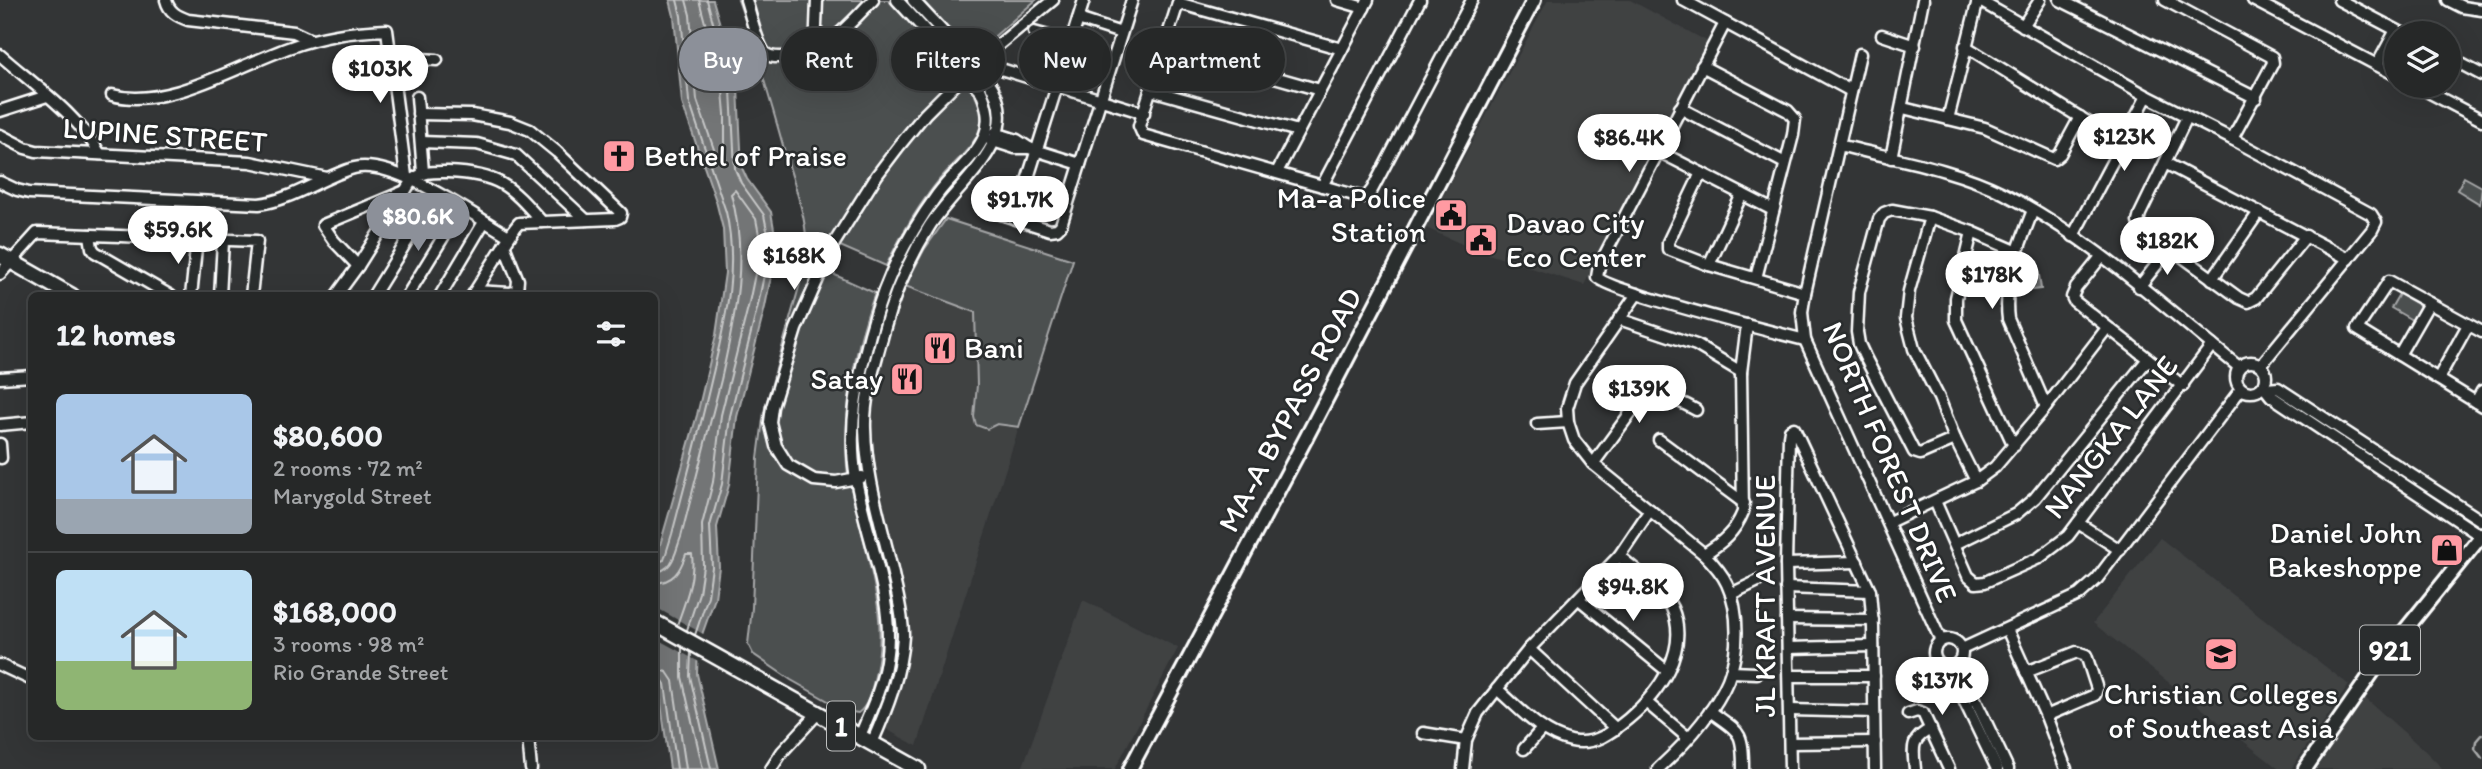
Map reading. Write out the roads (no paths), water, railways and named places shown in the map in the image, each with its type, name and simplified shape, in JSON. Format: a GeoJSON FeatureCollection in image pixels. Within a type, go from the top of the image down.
{"type":"FeatureCollection","features":[{"type":"Feature","properties":{"kind":"highway"},"geometry":{"type":"LineString","coordinates":[[6,258],[65,292]]}},
{"type":"Feature","properties":{"kind":"highway","name":"1"},"geometry":{"type":"LineString","coordinates":[[658,624],[918,769]]}},
{"type":"Feature","properties":{"kind":"main road","name":"MA-A BYPASS ROAD"},"geometry":{"type":"LineString","coordinates":[[1130,769],[1534,0]]}},
{"type":"Feature","properties":{"kind":"main road","name":"921"},"geometry":{"type":"LineString","coordinates":[[2305,769],[2382,660],[2482,536]]}},
{"type":"Feature","properties":{"kind":"street"},"geometry":{"type":"LineString","coordinates":[[166,0],[170,10],[188,20],[294,32],[311,40]]}},
{"type":"Feature","properties":{"kind":"street"},"geometry":{"type":"LineString","coordinates":[[746,0],[762,48],[768,55],[781,56]]}},
{"type":"Feature","properties":{"kind":"street"},"geometry":{"type":"LineString","coordinates":[[816,28],[817,0]]}},
{"type":"Feature","properties":{"kind":"street"},"geometry":{"type":"LineString","coordinates":[[844,28],[873,0]]}},
{"type":"Feature","properties":{"kind":"street"},"geometry":{"type":"LineString","coordinates":[[897,0],[923,28]]}},
{"type":"Feature","properties":{"kind":"street"},"geometry":{"type":"LineString","coordinates":[[913,0],[939,28]]}},
{"type":"Feature","properties":{"kind":"street"},"geometry":{"type":"LineString","coordinates":[[1005,39],[1053,0]]}},
{"type":"Feature","properties":{"kind":"street"},"geometry":{"type":"LineString","coordinates":[[1075,28],[1084,0]]}},
{"type":"Feature","properties":{"kind":"street"},"geometry":{"type":"LineString","coordinates":[[982,208],[1050,230],[1059,227],[1132,0]]}},
{"type":"Feature","properties":{"kind":"street"},"geometry":{"type":"LineString","coordinates":[[1277,172],[1366,4],[1337,0]]}},
{"type":"Feature","properties":{"kind":"street"},"geometry":{"type":"LineString","coordinates":[[1322,186],[1420,0]]}},
{"type":"Feature","properties":{"kind":"street"},"geometry":{"type":"LineString","coordinates":[[1151,91],[1139,126],[1140,133],[1146,137],[1364,197],[1372,190],[1472,0]]}},
{"type":"Feature","properties":{"kind":"street"},"geometry":{"type":"LineString","coordinates":[[1683,0],[1851,91]]}},
{"type":"Feature","properties":{"kind":"street"},"geometry":{"type":"LineString","coordinates":[[1891,158],[1923,0]]}},
{"type":"Feature","properties":{"kind":"street"},"geometry":{"type":"LineString","coordinates":[[1948,119],[1979,0],[2147,96],[2371,214],[2376,222],[2372,230],[2260,365]]}},
{"type":"Feature","properties":{"kind":"street"},"geometry":{"type":"LineString","coordinates":[[2023,26],[2040,0]]}},
{"type":"Feature","properties":{"kind":"street"},"geometry":{"type":"LineString","coordinates":[[2060,0],[2256,98]]}},
{"type":"Feature","properties":{"kind":"street"},"geometry":{"type":"LineString","coordinates":[[2165,0],[2271,55],[2273,63],[2232,139]]}},
{"type":"Feature","properties":{"kind":"street"},"geometry":{"type":"LineString","coordinates":[[2253,0],[2384,69]]}},
{"type":"Feature","properties":{"kind":"street"},"geometry":{"type":"LineString","coordinates":[[2339,0],[2384,24]]}},
{"type":"Feature","properties":{"kind":"street"},"geometry":{"type":"LineString","coordinates":[[2448,0],[2462,7],[2482,10]]}},
{"type":"Feature","properties":{"kind":"street"},"geometry":{"type":"LineString","coordinates":[[1171,28],[1179,1],[1342,49]]}},
{"type":"Feature","properties":{"kind":"street"},"geometry":{"type":"LineString","coordinates":[[1078,19],[1121,33]]}},
{"type":"Feature","properties":{"kind":"street"},"geometry":{"type":"LineString","coordinates":[[1725,23],[1597,273],[1601,282],[1637,294],[1805,340]]}},
{"type":"Feature","properties":{"kind":"street"},"geometry":{"type":"LineString","coordinates":[[112,95],[133,99],[169,96],[311,40],[387,30],[409,178],[405,191],[339,292]]}},
{"type":"Feature","properties":{"kind":"street"},"geometry":{"type":"LineString","coordinates":[[1882,36],[1915,46]]}},
{"type":"Feature","properties":{"kind":"street"},"geometry":{"type":"LineString","coordinates":[[1965,46],[2123,144]]}},
{"type":"Feature","properties":{"kind":"street","name":"NORTH FOREST DRIVE"},"geometry":{"type":"LineString","coordinates":[[1860,54],[1805,293],[1802,312],[1805,340],[1941,641]]}},
{"type":"Feature","properties":{"kind":"street"},"geometry":{"type":"LineString","coordinates":[[2377,65],[2384,54]]}},
{"type":"Feature","properties":{"kind":"street"},"geometry":{"type":"LineString","coordinates":[[389,57],[437,60]]}},
{"type":"Feature","properties":{"kind":"street"},"geometry":{"type":"LineString","coordinates":[[3,61],[47,96],[86,133],[100,154]]}},
{"type":"Feature","properties":{"kind":"street"},"geometry":{"type":"LineString","coordinates":[[2461,64],[2482,75]]}},
{"type":"Feature","properties":{"kind":"street"},"geometry":{"type":"LineString","coordinates":[[1702,66],[1793,115],[1795,122],[1756,278]]}},
{"type":"Feature","properties":{"kind":"street"},"geometry":{"type":"LineString","coordinates":[[1285,80],[1320,90]]}},
{"type":"Feature","properties":{"kind":"street"},"geometry":{"type":"LineString","coordinates":[[869,476],[823,482],[804,476],[788,465],[772,436],[770,422],[775,394],[799,319],[825,261],[845,225],[899,146],[948,91]]}},
{"type":"Feature","properties":{"kind":"street"},"geometry":{"type":"LineString","coordinates":[[866,740],[886,662],[888,635],[882,591],[856,478],[853,418],[858,380],[878,306],[904,244],[945,183],[985,134],[986,103],[981,91]]}},
{"type":"Feature","properties":{"kind":"street"},"geometry":{"type":"LineString","coordinates":[[866,740],[889,704],[903,636],[900,601],[869,476],[865,427],[870,383],[890,307],[916,250],[931,224],[986,157],[997,138],[1001,114],[996,91]]}},
{"type":"Feature","properties":{"kind":"street"},"geometry":{"type":"LineString","coordinates":[[1015,219],[1033,149],[1055,91]]}},
{"type":"Feature","properties":{"kind":"street"},"geometry":{"type":"LineString","coordinates":[[1073,91],[1144,113]]}},
{"type":"Feature","properties":{"kind":"street"},"geometry":{"type":"LineString","coordinates":[[1155,91],[1298,131]]}},
{"type":"Feature","properties":{"kind":"street"},"geometry":{"type":"LineString","coordinates":[[0,111],[47,96]]}},
{"type":"Feature","properties":{"kind":"street"},"geometry":{"type":"LineString","coordinates":[[2073,236],[2147,96]]}},
{"type":"Feature","properties":{"kind":"street"},"geometry":{"type":"LineString","coordinates":[[417,97],[423,172]]}},
{"type":"Feature","properties":{"kind":"street"},"geometry":{"type":"LineString","coordinates":[[2440,98],[2482,120]]}},
{"type":"Feature","properties":{"kind":"street"},"geometry":{"type":"LineString","coordinates":[[1680,108],[1785,163]]}},
{"type":"Feature","properties":{"kind":"street"},"geometry":{"type":"LineString","coordinates":[[1903,108],[1985,128],[2054,159],[2060,154],[2080,117]]}},
{"type":"Feature","properties":{"kind":"street"},"geometry":{"type":"LineString","coordinates":[[418,114],[472,115],[510,122],[530,130],[619,210],[620,217],[519,223],[475,292]]}},
{"type":"Feature","properties":{"kind":"street"},"geometry":{"type":"LineString","coordinates":[[2187,117],[2138,222],[2143,228],[2248,302],[2252,301],[2306,236]]}},
{"type":"Feature","properties":{"kind":"street"},"geometry":{"type":"LineString","coordinates":[[985,134],[1014,148],[1033,149],[1080,164]]}},
{"type":"Feature","properties":{"kind":"street","name":"LUPINE STREET"},"geometry":{"type":"LineString","coordinates":[[0,135],[30,150],[250,163],[328,178]]}},
{"type":"Feature","properties":{"kind":"street"},"geometry":{"type":"LineString","coordinates":[[421,142],[477,144],[516,155],[586,220]]}},
{"type":"Feature","properties":{"kind":"street"},"geometry":{"type":"LineString","coordinates":[[1839,145],[1966,178],[2001,192],[2073,236],[2239,367]]}},
{"type":"Feature","properties":{"kind":"street"},"geometry":{"type":"LineString","coordinates":[[1658,151],[1773,210]]}},
{"type":"Feature","properties":{"kind":"street"},"geometry":{"type":"LineString","coordinates":[[2165,163],[2349,259]]}},
{"type":"Feature","properties":{"kind":"street"},"geometry":{"type":"LineString","coordinates":[[0,182],[29,193],[259,204],[286,197],[360,167],[378,168],[409,178],[484,222],[507,241],[518,280],[517,290],[512,292]]}},
{"type":"Feature","properties":{"kind":"street"},"geometry":{"type":"LineString","coordinates":[[409,178],[423,172],[482,175],[501,182],[516,193],[542,222]]}},
{"type":"Feature","properties":{"kind":"street"},"geometry":{"type":"LineString","coordinates":[[1701,173],[1667,246],[1672,252],[1805,293]]}},
{"type":"Feature","properties":{"kind":"street"},"geometry":{"type":"LineString","coordinates":[[358,266],[323,225],[405,191]]}},
{"type":"Feature","properties":{"kind":"street"},"geometry":{"type":"LineString","coordinates":[[375,292],[436,194]]}},
{"type":"Feature","properties":{"kind":"street"},"geometry":{"type":"LineString","coordinates":[[1709,265],[1742,194]]}},
{"type":"Feature","properties":{"kind":"street"},"geometry":{"type":"LineString","coordinates":[[409,292],[461,208]]}},
{"type":"Feature","properties":{"kind":"street"},"geometry":{"type":"LineString","coordinates":[[1955,439],[1920,454],[1914,452],[1859,344],[1858,292],[1880,216],[1892,210],[1930,218],[2018,252]]}},
{"type":"Feature","properties":{"kind":"street"},"geometry":{"type":"LineString","coordinates":[[2033,210],[2018,252],[2007,297],[2008,319],[2046,407]]}},
{"type":"Feature","properties":{"kind":"street"},"geometry":{"type":"LineString","coordinates":[[2212,279],[2259,212]]}},
{"type":"Feature","properties":{"kind":"street"},"geometry":{"type":"LineString","coordinates":[[1930,218],[1909,291],[1906,318],[1914,349],[1940,398],[1955,439],[1976,481]]}},
{"type":"Feature","properties":{"kind":"street"},"geometry":{"type":"LineString","coordinates":[[442,292],[484,222]]}},
{"type":"Feature","properties":{"kind":"street"},"geometry":{"type":"LineString","coordinates":[[1972,232],[1956,298],[1956,320],[2014,446]]}},
{"type":"Feature","properties":{"kind":"street"},"geometry":{"type":"LineString","coordinates":[[0,274],[6,258],[36,233],[257,241],[251,292]]}},
{"type":"Feature","properties":{"kind":"street"},"geometry":{"type":"LineString","coordinates":[[90,235],[93,251],[164,292]]}},
{"type":"Feature","properties":{"kind":"street"},"geometry":{"type":"LineString","coordinates":[[191,292],[197,239]]}},
{"type":"Feature","properties":{"kind":"street"},"geometry":{"type":"LineString","coordinates":[[220,292],[223,241]]}},
{"type":"Feature","properties":{"kind":"street"},"geometry":{"type":"LineString","coordinates":[[2139,287],[2170,248]]}},
{"type":"Feature","properties":{"kind":"street"},"geometry":{"type":"LineString","coordinates":[[2101,257],[2076,288],[2072,297],[2077,305],[2183,386]]}},
{"type":"Feature","properties":{"kind":"street"},"geometry":{"type":"LineString","coordinates":[[2482,332],[2389,281],[2357,329],[2479,404],[2482,391]]}},
{"type":"Feature","properties":{"kind":"street"},"geometry":{"type":"LineString","coordinates":[[1637,294],[1575,383],[1567,408],[1568,422],[1574,440],[1593,464],[1704,554],[1721,574],[1731,594],[1735,619],[1731,672],[1710,711],[1660,768]]}},
{"type":"Feature","properties":{"kind":"street"},"geometry":{"type":"LineString","coordinates":[[2399,355],[2429,303]]}},
{"type":"Feature","properties":{"kind":"street"},"geometry":{"type":"LineString","coordinates":[[1619,319],[1696,345],[1741,372]]}},
{"type":"Feature","properties":{"kind":"street"},"geometry":{"type":"LineString","coordinates":[[1704,554],[1724,541],[1743,512],[1741,372],[1747,325]]}},
{"type":"Feature","properties":{"kind":"street"},"geometry":{"type":"LineString","coordinates":[[2438,379],[2468,325]]}},
{"type":"Feature","properties":{"kind":"street"},"geometry":{"type":"LineString","coordinates":[[1889,522],[1976,481],[1995,467],[2107,328]]}},
{"type":"Feature","properties":{"kind":"street","name":"NANGKA LANE"},"geometry":{"type":"LineString","coordinates":[[1935,501],[1968,576],[1976,583],[2046,553],[2068,536],[2212,345]]}},
{"type":"Feature","properties":{"kind":"street"},"geometry":{"type":"LineString","coordinates":[[1955,544],[2016,514],[2035,498],[2148,359]]}},
{"type":"Feature","properties":{"kind":"street"},"geometry":{"type":"LineString","coordinates":[[2265,388],[2250,393],[2241,389],[2235,378],[2239,367],[2251,362],[2260,365],[2266,375],[2265,388],[2271,396],[2482,521]]}},
{"type":"Feature","properties":{"kind":"street"},"geometry":{"type":"LineString","coordinates":[[0,378],[28,376]]}},
{"type":"Feature","properties":{"kind":"street"},"geometry":{"type":"LineString","coordinates":[[858,380],[870,383]]}},
{"type":"Feature","properties":{"kind":"street"},"geometry":{"type":"LineString","coordinates":[[1953,665],[1962,649],[2079,595],[2097,579],[2241,389]]}},
{"type":"Feature","properties":{"kind":"street"},"geometry":{"type":"LineString","coordinates":[[1593,464],[1640,400],[1661,395],[1696,410]]}},
{"type":"Feature","properties":{"kind":"street"},"geometry":{"type":"LineString","coordinates":[[0,425],[28,422]]}},
{"type":"Feature","properties":{"kind":"street"},"geometry":{"type":"LineString","coordinates":[[1537,424],[1568,422]]}},
{"type":"Feature","properties":{"kind":"street","name":"JL KRAFT AVENUE"},"geometry":{"type":"LineString","coordinates":[[1790,769],[1786,564],[1789,436],[1792,429],[1796,431],[1857,562]]}},
{"type":"Feature","properties":{"kind":"street"},"geometry":{"type":"LineString","coordinates":[[1659,440],[1744,503]]}},
{"type":"Feature","properties":{"kind":"street"},"geometry":{"type":"LineString","coordinates":[[0,444],[1,458]]}},
{"type":"Feature","properties":{"kind":"street"},"geometry":{"type":"LineString","coordinates":[[2386,465],[2482,536]]}},
{"type":"Feature","properties":{"kind":"street"},"geometry":{"type":"LineString","coordinates":[[1463,769],[1466,740],[1478,713],[1529,649],[1619,556],[1650,510]]}},
{"type":"Feature","properties":{"kind":"street"},"geometry":{"type":"LineString","coordinates":[[2078,523],[2120,550]]}},
{"type":"Feature","properties":{"kind":"street"},"geometry":{"type":"LineString","coordinates":[[1497,689],[1542,729],[1571,741],[1589,741],[1603,737],[1647,703],[1663,683],[1677,645],[1678,625],[1671,606],[1662,594],[1619,556]]}},
{"type":"Feature","properties":{"kind":"street"},"geometry":{"type":"LineString","coordinates":[[1786,564],[1857,562],[1870,591],[1873,620],[1875,769]]}},
{"type":"Feature","properties":{"kind":"street"},"geometry":{"type":"LineString","coordinates":[[1731,594],[1758,581]]}},
{"type":"Feature","properties":{"kind":"street"},"geometry":{"type":"LineString","coordinates":[[1786,588],[1870,591]]}},
{"type":"Feature","properties":{"kind":"street"},"geometry":{"type":"LineString","coordinates":[[1579,599],[1667,671]]}},
{"type":"Feature","properties":{"kind":"street"},"geometry":{"type":"LineString","coordinates":[[1787,619],[1873,620]]}},
{"type":"Feature","properties":{"kind":"street"},"geometry":{"type":"LineString","coordinates":[[2007,628],[2066,769]]}},
{"type":"Feature","properties":{"kind":"street"},"geometry":{"type":"LineString","coordinates":[[1953,665],[1940,664],[1935,657],[1935,648],[1941,641],[1953,640],[1962,649]]}},
{"type":"Feature","properties":{"kind":"street"},"geometry":{"type":"LineString","coordinates":[[1788,648],[1873,646]]}},
{"type":"Feature","properties":{"kind":"street"},"geometry":{"type":"LineString","coordinates":[[1529,649],[1616,729]]}},
{"type":"Feature","properties":{"kind":"street"},"geometry":{"type":"LineString","coordinates":[[2026,672],[2077,652],[2086,655],[2097,689],[2095,695],[2046,716]]}},
{"type":"Feature","properties":{"kind":"street"},"geometry":{"type":"LineString","coordinates":[[0,665],[28,678]]}},
{"type":"Feature","properties":{"kind":"street"},"geometry":{"type":"LineString","coordinates":[[1953,665],[1997,769]]}},
{"type":"Feature","properties":{"kind":"street"},"geometry":{"type":"LineString","coordinates":[[1953,665],[2008,769]]}},
{"type":"Feature","properties":{"kind":"street"},"geometry":{"type":"LineString","coordinates":[[1731,672],[1757,673]]}},
{"type":"Feature","properties":{"kind":"street"},"geometry":{"type":"LineString","coordinates":[[1789,676],[1874,676]]}},
{"type":"Feature","properties":{"kind":"street"},"geometry":{"type":"LineString","coordinates":[[1647,703],[1687,737]]}},
{"type":"Feature","properties":{"kind":"street"},"geometry":{"type":"LineString","coordinates":[[1790,710],[1874,712]]}},
{"type":"Feature","properties":{"kind":"street"},"geometry":{"type":"LineString","coordinates":[[1710,711],[1741,736],[1743,769]]}},
{"type":"Feature","properties":{"kind":"street"},"geometry":{"type":"LineString","coordinates":[[1908,714],[1921,711],[1947,769]]}},
{"type":"Feature","properties":{"kind":"street"},"geometry":{"type":"LineString","coordinates":[[771,769],[782,752],[818,713]]}},
{"type":"Feature","properties":{"kind":"street"},"geometry":{"type":"LineString","coordinates":[[1524,749],[1542,729]]}},
{"type":"Feature","properties":{"kind":"street"},"geometry":{"type":"LineString","coordinates":[[1915,769],[1915,739],[1919,734],[1931,729]]}},
{"type":"Feature","properties":{"kind":"street"},"geometry":{"type":"LineString","coordinates":[[1423,733],[1466,740]]}},
{"type":"Feature","properties":{"kind":"street"},"geometry":{"type":"LineString","coordinates":[[528,740],[531,769]]}},
{"type":"Feature","properties":{"kind":"street"},"geometry":{"type":"LineString","coordinates":[[1790,743],[1875,742]]}},
{"type":"Feature","properties":{"kind":"water"},"geometry":{"type":"Polygon","coordinates":[[[670,0],[713,0],[721,28],[679,28],[679,70],[670,0]]]}},
{"type":"Feature","properties":{"kind":"water"},"geometry":{"type":"Polygon","coordinates":[[[681,91],[738,91],[742,168],[771,212],[777,246],[765,307],[737,417],[729,485],[717,527],[719,567],[715,598],[698,646],[697,674],[719,769],[670,769],[658,683],[658,552],[697,415],[716,335],[725,273],[723,229],[716,201],[682,103],[681,91]]]}},
{"type":"Feature","properties":{"kind":"water"},"geometry":{"type":"Polygon","coordinates":[[[2037,261],[2041,289],[2026,291],[2022,263],[2037,261]]]}},
{"type":"Feature","properties":{"kind":"waterway"},"geometry":{"type":"LineString","coordinates":[[2482,734],[2476,741],[2475,749],[2482,758]]}},
{"type":"Feature","properties":{"kind":"place","name":"Bethel of Praise"},"geometry":{"type":"Point","coordinates":[619,156]}},
{"type":"Feature","properties":{"kind":"place","name":"Ma-a Police Station"},"geometry":{"type":"Point","coordinates":[1451,215]}},
{"type":"Feature","properties":{"kind":"place","name":"Davao City Eco Center"},"geometry":{"type":"Point","coordinates":[1481,240]}},
{"type":"Feature","properties":{"kind":"place","name":"Bani"},"geometry":{"type":"Point","coordinates":[940,348]}},
{"type":"Feature","properties":{"kind":"place","name":"Satay"},"geometry":{"type":"Point","coordinates":[907,379]}},
{"type":"Feature","properties":{"kind":"place","name":"Daniel John Bakeshoppe"},"geometry":{"type":"Point","coordinates":[2447,550]}},
{"type":"Feature","properties":{"kind":"place","name":"Christian Colleges of Southeast Asia"},"geometry":{"type":"Point","coordinates":[2221,654]}}]}
